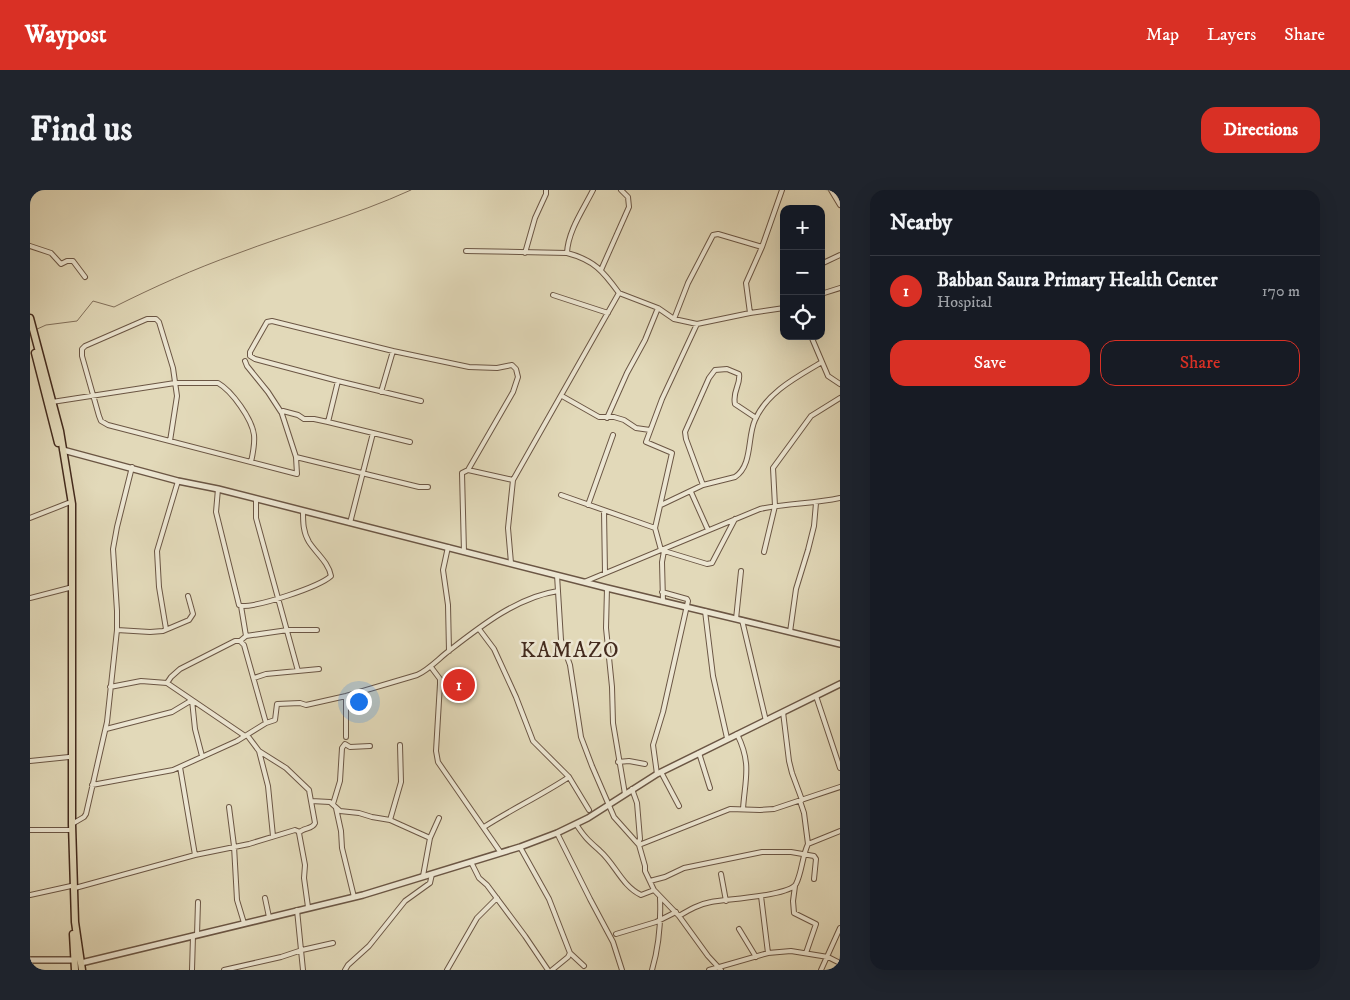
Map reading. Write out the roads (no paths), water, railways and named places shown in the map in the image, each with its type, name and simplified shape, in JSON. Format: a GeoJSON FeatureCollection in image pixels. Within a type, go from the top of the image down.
{"type":"FeatureCollection","features":[{"type":"Feature","properties":{"kind":"main road"},"geometry":{"type":"LineString","coordinates":[[30,318],[52,402],[71,492],[73,531],[71,827]]}},
{"type":"Feature","properties":{"kind":"main road"},"geometry":{"type":"LineString","coordinates":[[30,335],[62,462],[68,503],[71,743],[69,757],[73,887],[79,965],[75,970]]}},
{"type":"Feature","properties":{"kind":"street"},"geometry":{"type":"LineString","coordinates":[[525,253],[535,218],[546,190]]}},
{"type":"Feature","properties":{"kind":"street"},"geometry":{"type":"LineString","coordinates":[[567,253],[567,245],[593,190]]}},
{"type":"Feature","properties":{"kind":"street"},"geometry":{"type":"LineString","coordinates":[[601,270],[629,207],[628,197],[621,190]]}},
{"type":"Feature","properties":{"kind":"street"},"geometry":{"type":"LineString","coordinates":[[750,313],[746,283],[762,247],[782,190]]}},
{"type":"Feature","properties":{"kind":"street"},"geometry":{"type":"LineString","coordinates":[[831,190],[840,205]]}},
{"type":"Feature","properties":{"kind":"street"},"geometry":{"type":"LineString","coordinates":[[674,319],[688,283],[713,235],[718,234],[762,247]]}},
{"type":"Feature","properties":{"kind":"street"},"geometry":{"type":"LineString","coordinates":[[30,246],[52,253],[62,264],[67,260],[73,261],[85,277]]}},
{"type":"Feature","properties":{"kind":"street"},"geometry":{"type":"LineString","coordinates":[[466,251],[567,253],[590,261],[601,270],[619,293],[658,308],[674,319],[697,324],[780,309]]}},
{"type":"Feature","properties":{"kind":"street"},"geometry":{"type":"LineString","coordinates":[[825,262],[840,255]]}},
{"type":"Feature","properties":{"kind":"street"},"geometry":{"type":"LineString","coordinates":[[825,293],[840,288]]}},
{"type":"Feature","properties":{"kind":"street"},"geometry":{"type":"LineString","coordinates":[[511,563],[508,528],[513,480],[619,293]]}},
{"type":"Feature","properties":{"kind":"street"},"geometry":{"type":"LineString","coordinates":[[553,295],[608,313]]}},
{"type":"Feature","properties":{"kind":"street"},"geometry":{"type":"LineString","coordinates":[[607,418],[627,373],[645,340],[658,308]]}},
{"type":"Feature","properties":{"kind":"street"},"geometry":{"type":"LineString","coordinates":[[170,441],[177,403],[173,368],[159,322],[153,318],[112,334],[82,349],[82,356],[99,416],[104,423],[170,441],[297,474],[296,457],[282,412],[246,366],[245,361]]}},
{"type":"Feature","properties":{"kind":"street"},"geometry":{"type":"LineString","coordinates":[[420,401],[338,382],[254,359],[250,356],[250,352],[267,322],[272,321],[393,351],[469,367],[497,368],[512,365],[516,369],[518,377],[513,392],[468,470],[464,471],[462,475],[464,552]]}},
{"type":"Feature","properties":{"kind":"street"},"geometry":{"type":"LineString","coordinates":[[663,601],[663,550],[655,528],[672,453],[646,443],[697,324]]}},
{"type":"Feature","properties":{"kind":"street"},"geometry":{"type":"LineString","coordinates":[[813,340],[828,376],[840,384]]}},
{"type":"Feature","properties":{"kind":"street"},"geometry":{"type":"LineString","coordinates":[[381,392],[393,351]]}},
{"type":"Feature","properties":{"kind":"street"},"geometry":{"type":"LineString","coordinates":[[660,505],[703,485],[735,478],[741,472],[746,460],[756,418],[777,390],[822,362]]}},
{"type":"Feature","properties":{"kind":"street"},"geometry":{"type":"LineString","coordinates":[[703,485],[685,432],[709,378],[715,370],[727,369],[739,374],[740,379],[734,395],[735,404],[756,418]]}},
{"type":"Feature","properties":{"kind":"street"},"geometry":{"type":"LineString","coordinates":[[52,402],[175,383],[214,382],[222,385],[232,396],[253,429],[251,462]]}},
{"type":"Feature","properties":{"kind":"street"},"geometry":{"type":"LineString","coordinates":[[328,422],[338,382]]}},
{"type":"Feature","properties":{"kind":"street"},"geometry":{"type":"LineString","coordinates":[[562,396],[600,417],[614,417],[624,420],[636,428],[650,430]]}},
{"type":"Feature","properties":{"kind":"street"},"geometry":{"type":"LineString","coordinates":[[764,552],[775,506],[773,468],[811,416],[840,398]]}},
{"type":"Feature","properties":{"kind":"street"},"geometry":{"type":"LineString","coordinates":[[282,412],[285,410],[304,419],[328,422],[410,442]]}},
{"type":"Feature","properties":{"kind":"street"},"geometry":{"type":"LineString","coordinates":[[350,523],[373,434]]}},
{"type":"Feature","properties":{"kind":"street"},"geometry":{"type":"LineString","coordinates":[[588,505],[613,435]]}},
{"type":"Feature","properties":{"kind":"street"},"geometry":{"type":"LineString","coordinates":[[63,450],[132,467],[178,481],[218,489],[606,588],[840,644]]}},
{"type":"Feature","properties":{"kind":"street"},"geometry":{"type":"LineString","coordinates":[[296,457],[419,487],[428,487]]}},
{"type":"Feature","properties":{"kind":"street"},"geometry":{"type":"LineString","coordinates":[[30,830],[71,827],[86,814],[106,730],[117,630],[113,549],[132,467]]}},
{"type":"Feature","properties":{"kind":"street"},"geometry":{"type":"LineString","coordinates":[[468,470],[513,480]]}},
{"type":"Feature","properties":{"kind":"street"},"geometry":{"type":"LineString","coordinates":[[166,629],[159,587],[157,552],[178,481]]}},
{"type":"Feature","properties":{"kind":"street"},"geometry":{"type":"LineString","coordinates":[[218,489],[216,512],[235,591],[239,606],[241,606],[246,636]]}},
{"type":"Feature","properties":{"kind":"street"},"geometry":{"type":"LineString","coordinates":[[691,492],[708,530]]}},
{"type":"Feature","properties":{"kind":"street"},"geometry":{"type":"LineString","coordinates":[[561,495],[655,528]]}},
{"type":"Feature","properties":{"kind":"street"},"geometry":{"type":"LineString","coordinates":[[256,499],[256,518],[298,670]]}},
{"type":"Feature","properties":{"kind":"street"},"geometry":{"type":"LineString","coordinates":[[584,582],[760,509],[839,499],[840,506]]}},
{"type":"Feature","properties":{"kind":"street"},"geometry":{"type":"LineString","coordinates":[[30,518],[68,503]]}},
{"type":"Feature","properties":{"kind":"street"},"geometry":{"type":"LineString","coordinates":[[790,632],[796,589],[814,526],[816,503]]}},
{"type":"Feature","properties":{"kind":"street"},"geometry":{"type":"LineString","coordinates":[[241,606],[278,598],[320,584],[331,576],[330,570],[305,534],[303,511]]}},
{"type":"Feature","properties":{"kind":"street"},"geometry":{"type":"LineString","coordinates":[[604,511],[604,573]]}},
{"type":"Feature","properties":{"kind":"street"},"geometry":{"type":"LineString","coordinates":[[663,550],[710,564],[735,519]]}},
{"type":"Feature","properties":{"kind":"street"},"geometry":{"type":"LineString","coordinates":[[448,547],[443,570],[448,605],[449,651]]}},
{"type":"Feature","properties":{"kind":"street"},"geometry":{"type":"LineString","coordinates":[[740,571],[739,620],[766,721]]}},
{"type":"Feature","properties":{"kind":"street"},"geometry":{"type":"LineString","coordinates":[[557,575],[561,640],[570,665],[580,737],[614,817],[638,844],[646,866],[645,872],[654,890],[678,914],[708,956],[720,969]]}},
{"type":"Feature","properties":{"kind":"street"},"geometry":{"type":"LineString","coordinates":[[30,598],[69,588]]}},
{"type":"Feature","properties":{"kind":"street"},"geometry":{"type":"LineString","coordinates":[[606,588],[606,628],[612,687],[613,722],[618,762],[625,794]]}},
{"type":"Feature","properties":{"kind":"street"},"geometry":{"type":"LineString","coordinates":[[92,785],[166,772],[180,767],[275,720],[277,704],[300,703],[306,705],[346,696],[417,675],[431,667],[479,629],[525,600],[543,593],[558,591]]}},
{"type":"Feature","properties":{"kind":"street"},"geometry":{"type":"LineString","coordinates":[[662,592],[687,599],[663,712],[653,745],[659,773],[679,806]]}},
{"type":"Feature","properties":{"kind":"street"},"geometry":{"type":"LineString","coordinates":[[117,630],[150,632],[166,629],[192,618],[193,614],[188,596]]}},
{"type":"Feature","properties":{"kind":"street"},"geometry":{"type":"LineString","coordinates":[[705,611],[713,676],[727,738]]}},
{"type":"Feature","properties":{"kind":"street"},"geometry":{"type":"LineString","coordinates":[[479,629],[494,649],[516,697],[533,741],[540,750],[560,766],[590,810]]}},
{"type":"Feature","properties":{"kind":"street"},"geometry":{"type":"LineString","coordinates":[[167,683],[180,669],[235,641],[240,641],[246,636],[288,630],[317,630]]}},
{"type":"Feature","properties":{"kind":"street"},"geometry":{"type":"LineString","coordinates":[[240,641],[244,645],[266,723]]}},
{"type":"Feature","properties":{"kind":"street"},"geometry":{"type":"LineString","coordinates":[[431,667],[440,679],[436,751],[438,762],[443,772],[501,853]]}},
{"type":"Feature","properties":{"kind":"street"},"geometry":{"type":"LineString","coordinates":[[254,678],[266,674],[319,669]]}},
{"type":"Feature","properties":{"kind":"street"},"geometry":{"type":"LineString","coordinates":[[30,895],[73,887],[195,855],[249,844],[295,830],[300,832],[313,827],[315,823],[309,790],[286,768],[259,751],[246,736],[167,683],[141,681],[110,687]]}},
{"type":"Feature","properties":{"kind":"street"},"geometry":{"type":"LineString","coordinates":[[30,960],[79,965],[354,897],[520,847],[557,833],[588,818],[659,773],[840,684]]}},
{"type":"Feature","properties":{"kind":"street"},"geometry":{"type":"LineString","coordinates":[[346,696],[346,737]]}},
{"type":"Feature","properties":{"kind":"street"},"geometry":{"type":"LineString","coordinates":[[816,696],[840,768]]}},
{"type":"Feature","properties":{"kind":"street"},"geometry":{"type":"LineString","coordinates":[[106,730],[172,712],[192,700]]}},
{"type":"Feature","properties":{"kind":"street"},"geometry":{"type":"LineString","coordinates":[[192,700],[195,729],[202,756]]}},
{"type":"Feature","properties":{"kind":"street"},"geometry":{"type":"LineString","coordinates":[[783,712],[789,761],[804,813],[808,844],[803,854],[795,886],[793,908],[794,913],[816,924],[806,953]]}},
{"type":"Feature","properties":{"kind":"street"},"geometry":{"type":"LineString","coordinates":[[737,734],[743,744],[748,773],[743,809]]}},
{"type":"Feature","properties":{"kind":"street"},"geometry":{"type":"LineString","coordinates":[[354,897],[334,806],[340,781],[342,748],[345,744],[350,747],[370,746]]}},
{"type":"Feature","properties":{"kind":"street"},"geometry":{"type":"LineString","coordinates":[[390,820],[401,782],[400,745]]}},
{"type":"Feature","properties":{"kind":"street"},"geometry":{"type":"LineString","coordinates":[[259,751],[268,786],[273,836]]}},
{"type":"Feature","properties":{"kind":"street"},"geometry":{"type":"LineString","coordinates":[[699,753],[710,788]]}},
{"type":"Feature","properties":{"kind":"street"},"geometry":{"type":"LineString","coordinates":[[30,761],[69,757]]}},
{"type":"Feature","properties":{"kind":"street"},"geometry":{"type":"LineString","coordinates":[[618,762],[629,761],[645,764]]}},
{"type":"Feature","properties":{"kind":"street"},"geometry":{"type":"LineString","coordinates":[[180,767],[195,855]]}},
{"type":"Feature","properties":{"kind":"street"},"geometry":{"type":"LineString","coordinates":[[484,827],[508,811],[546,792],[569,777]]}},
{"type":"Feature","properties":{"kind":"street"},"geometry":{"type":"LineString","coordinates":[[638,844],[730,809],[774,809],[840,787]]}},
{"type":"Feature","properties":{"kind":"street"},"geometry":{"type":"LineString","coordinates":[[632,789],[637,804],[640,839],[638,844]]}},
{"type":"Feature","properties":{"kind":"street"},"geometry":{"type":"LineString","coordinates":[[311,801],[324,801],[340,811],[390,820],[430,838]]}},
{"type":"Feature","properties":{"kind":"street"},"geometry":{"type":"LineString","coordinates":[[229,807],[234,846],[237,900],[244,923]]}},
{"type":"Feature","properties":{"kind":"street"},"geometry":{"type":"LineString","coordinates":[[423,876],[430,838],[439,818]]}},
{"type":"Feature","properties":{"kind":"street"},"geometry":{"type":"LineString","coordinates":[[576,824],[584,838],[600,851],[619,876],[632,889],[641,895],[654,890]]}},
{"type":"Feature","properties":{"kind":"street"},"geometry":{"type":"LineString","coordinates":[[300,832],[308,907]]}},
{"type":"Feature","properties":{"kind":"street"},"geometry":{"type":"LineString","coordinates":[[808,844],[840,832]]}},
{"type":"Feature","properties":{"kind":"street"},"geometry":{"type":"LineString","coordinates":[[557,833],[613,942],[622,970]]}},
{"type":"Feature","properties":{"kind":"street"},"geometry":{"type":"LineString","coordinates":[[520,847],[549,899],[570,953],[584,966]]}},
{"type":"Feature","properties":{"kind":"street"},"geometry":{"type":"LineString","coordinates":[[650,881],[665,877],[684,868],[698,867],[762,852],[777,851],[815,857],[814,879]]}},
{"type":"Feature","properties":{"kind":"street"},"geometry":{"type":"LineString","coordinates":[[471,862],[479,878],[497,898],[548,970]]}},
{"type":"Feature","properties":{"kind":"street"},"geometry":{"type":"LineString","coordinates":[[346,970],[348,965],[369,946],[405,901],[430,883],[432,874]]}},
{"type":"Feature","properties":{"kind":"street"},"geometry":{"type":"LineString","coordinates":[[721,874],[726,901]]}},
{"type":"Feature","properties":{"kind":"street"},"geometry":{"type":"LineString","coordinates":[[616,934],[711,902],[761,896],[790,890],[795,886]]}},
{"type":"Feature","properties":{"kind":"street"},"geometry":{"type":"LineString","coordinates":[[761,896],[768,953]]}},
{"type":"Feature","properties":{"kind":"street"},"geometry":{"type":"LineString","coordinates":[[265,898],[269,917]]}},
{"type":"Feature","properties":{"kind":"street"},"geometry":{"type":"LineString","coordinates":[[447,970],[477,918],[497,898]]}},
{"type":"Feature","properties":{"kind":"street"},"geometry":{"type":"LineString","coordinates":[[652,970],[661,919],[660,898]]}},
{"type":"Feature","properties":{"kind":"street"},"geometry":{"type":"LineString","coordinates":[[192,970],[198,902]]}},
{"type":"Feature","properties":{"kind":"street"},"geometry":{"type":"LineString","coordinates":[[297,910],[303,970]]}},
{"type":"Feature","properties":{"kind":"street"},"geometry":{"type":"LineString","coordinates":[[739,929],[756,957]]}},
{"type":"Feature","properties":{"kind":"street"},"geometry":{"type":"LineString","coordinates":[[821,970],[840,930]]}},
{"type":"Feature","properties":{"kind":"street"},"geometry":{"type":"LineString","coordinates":[[224,970],[333,943]]}},
{"type":"Feature","properties":{"kind":"street"},"geometry":{"type":"LineString","coordinates":[[708,970],[720,969],[768,953],[791,951],[828,957],[840,963]]}},
{"type":"Feature","properties":{"kind":"street"},"geometry":{"type":"LineString","coordinates":[[552,970],[568,957],[570,953]]}},
{"type":"Feature","properties":{"kind":"waterway"},"geometry":{"type":"LineString","coordinates":[[35,330],[46,325],[77,321],[93,301],[114,307],[159,285],[205,266],[368,208],[411,190]]}},
{"type":"Feature","properties":{"kind":"place","name":"Babban Saura Primary Health Center"},"geometry":{"type":"Point","coordinates":[459,685]}},
{"type":"Feature","properties":{"kind":"district","name":"KAMAZO"},"geometry":{"type":"Point","coordinates":[570,649]}}]}
